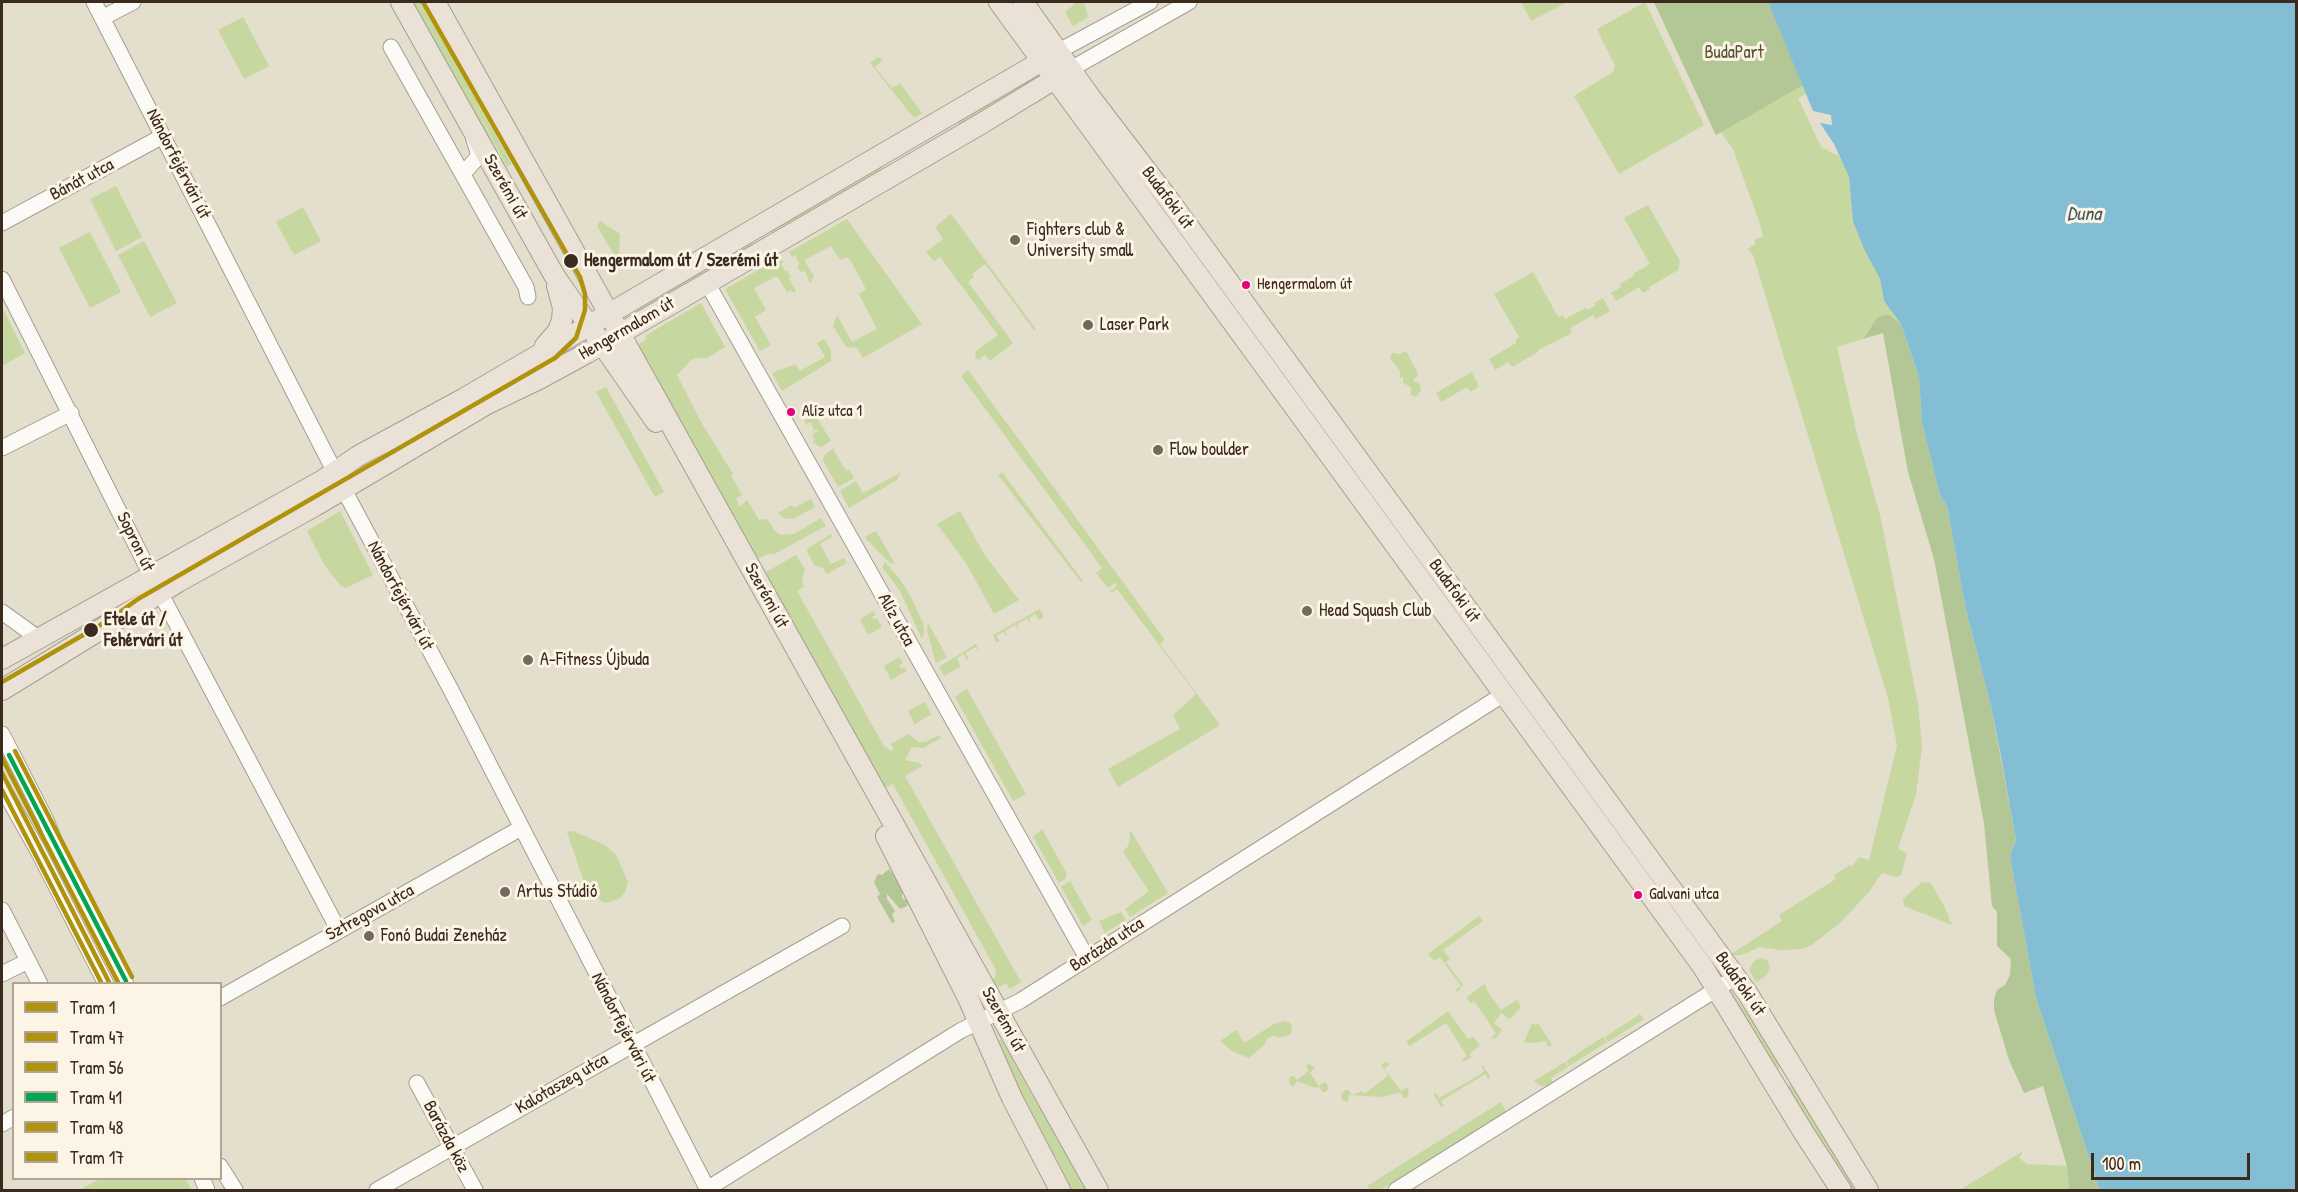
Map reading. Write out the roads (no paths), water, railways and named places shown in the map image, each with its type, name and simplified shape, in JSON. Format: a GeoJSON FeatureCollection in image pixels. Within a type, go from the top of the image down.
{"type":"FeatureCollection","features":[{"type":"Feature","properties":{"kind":"main road","name":"Szerémi út"},"geometry":{"type":"LineString","coordinates":[[401,2],[554,275],[655,420],[865,797],[944,948],[1012,1098],[1060,1191]]}},
{"type":"Feature","properties":{"kind":"main road","name":"Szerémi út"},"geometry":{"type":"LineString","coordinates":[[435,2],[1098,1191]]}},
{"type":"Feature","properties":{"kind":"main road","name":"Budafoki út"},"geometry":{"type":"LineString","coordinates":[[999,2],[1051,56]]}},
{"type":"Feature","properties":{"kind":"main road","name":"Budafoki út"},"geometry":{"type":"LineString","coordinates":[[1023,2],[1051,56],[1270,373],[1669,919],[1717,989],[1841,1191]]}},
{"type":"Feature","properties":{"kind":"main road","name":"Hengermalom út"},"geometry":{"type":"LineString","coordinates":[[2,690],[113,623],[339,480],[358,456],[463,399],[538,353],[1051,56]]}},
{"type":"Feature","properties":{"kind":"main road","name":"Hengermalom út"},"geometry":{"type":"LineString","coordinates":[[2,659],[150,575],[539,379],[1063,74]]}},
{"type":"Feature","properties":{"kind":"main road","name":"Budafoki út"},"geometry":{"type":"LineString","coordinates":[[1063,74],[1298,378],[1736,977],[1795,1068],[1868,1191]]}},
{"type":"Feature","properties":{"kind":"main road"},"geometry":{"type":"LineString","coordinates":[[936,123],[946,144]]}},
{"type":"Feature","properties":{"kind":"main road"},"geometry":{"type":"LineString","coordinates":[[754,228],[766,248]]}},
{"type":"Feature","properties":{"kind":"main road"},"geometry":{"type":"LineString","coordinates":[[538,353],[558,331],[562,320],[563,308],[554,275]]}},
{"type":"Feature","properties":{"kind":"main road"},"geometry":{"type":"LineString","coordinates":[[1270,373],[1290,380],[1298,378],[1297,411]]}},
{"type":"Feature","properties":{"kind":"main road"},"geometry":{"type":"LineString","coordinates":[[1368,474],[1368,483],[1360,496],[1385,497],[1381,505],[1383,528]]}},
{"type":"Feature","properties":{"kind":"main road"},"geometry":{"type":"LineString","coordinates":[[1504,694],[1520,682]]}},
{"type":"Feature","properties":{"kind":"main road"},"geometry":{"type":"LineString","coordinates":[[1669,919],[1685,907]]}},
{"type":"Feature","properties":{"kind":"main road"},"geometry":{"type":"LineString","coordinates":[[1773,1082],[1795,1068]]}},
{"type":"Feature","properties":{"kind":"street","name":"Nándorfejérvári út"},"geometry":{"type":"LineString","coordinates":[[94,2],[707,1190]]}},
{"type":"Feature","properties":{"kind":"street"},"geometry":{"type":"LineString","coordinates":[[102,18],[133,2]]}},
{"type":"Feature","properties":{"kind":"street","name":"Hengermalom út"},"geometry":{"type":"LineString","coordinates":[[1051,56],[1150,2]]}},
{"type":"Feature","properties":{"kind":"street","name":"Hengermalom út"},"geometry":{"type":"LineString","coordinates":[[1063,74],[1189,2]]}},
{"type":"Feature","properties":{"kind":"street","name":"Szerémi út"},"geometry":{"type":"LineString","coordinates":[[392,47],[526,287],[528,297]]}},
{"type":"Feature","properties":{"kind":"street"},"geometry":{"type":"LineString","coordinates":[[463,174],[474,163],[478,152],[466,117]]}},
{"type":"Feature","properties":{"kind":"street","name":"Bánát utca"},"geometry":{"type":"LineString","coordinates":[[2,223],[163,136]]}},
{"type":"Feature","properties":{"kind":"street"},"geometry":{"type":"LineString","coordinates":[[463,174],[483,168],[490,170],[500,178]]}},
{"type":"Feature","properties":{"kind":"street","name":"Sopron út"},"geometry":{"type":"LineString","coordinates":[[2,279],[150,575],[339,930]]}},
{"type":"Feature","properties":{"kind":"street","name":"Alíz utca"},"geometry":{"type":"LineString","coordinates":[[707,283],[1087,958]]}},
{"type":"Feature","properties":{"kind":"street"},"geometry":{"type":"LineString","coordinates":[[2,448],[70,413]]}},
{"type":"Feature","properties":{"kind":"street"},"geometry":{"type":"LineString","coordinates":[[2,612],[38,638]]}},
{"type":"Feature","properties":{"kind":"street","name":"Barázda utca"},"geometry":{"type":"LineString","coordinates":[[707,1190],[960,1031],[1020,1001],[1504,694]]}},
{"type":"Feature","properties":{"kind":"street"},"geometry":{"type":"LineString","coordinates":[[2,734],[46,820],[59,853],[125,982]]}},
{"type":"Feature","properties":{"kind":"street"},"geometry":{"type":"LineString","coordinates":[[2,788],[37,849],[105,982]]}},
{"type":"Feature","properties":{"kind":"street","name":"Sztregova utca"},"geometry":{"type":"LineString","coordinates":[[222,997],[521,828]]}},
{"type":"Feature","properties":{"kind":"street"},"geometry":{"type":"LineString","coordinates":[[2,910],[39,982]]}},
{"type":"Feature","properties":{"kind":"street","name":"Kalotaszeg utca"},"geometry":{"type":"LineString","coordinates":[[377,1191],[842,926]]}},
{"type":"Feature","properties":{"kind":"street"},"geometry":{"type":"LineString","coordinates":[[2,974],[28,961]]}},
{"type":"Feature","properties":{"kind":"street"},"geometry":{"type":"LineString","coordinates":[[1396,1191],[1736,977]]}},
{"type":"Feature","properties":{"kind":"street","name":"Barázda köz"},"geometry":{"type":"LineString","coordinates":[[417,1083],[475,1191]]}},
{"type":"Feature","properties":{"kind":"street"},"geometry":{"type":"LineString","coordinates":[[222,1169],[235,1191]]}},
{"type":"Feature","properties":{"kind":"water","name":"Duna"},"geometry":{"type":"Polygon","coordinates":[[[1768,2],[2296,2],[2296,1190],[2100,1190],[2036,998],[2010,856],[2016,840],[2000,751],[1966,610],[1947,506],[1940,495],[1922,423],[1919,377],[1901,324],[1884,301],[1880,279],[1853,222],[1849,177],[1834,144],[1820,123],[1832,125],[1831,115],[1813,111],[1768,2]]]}},
{"type":"Feature","properties":{"kind":"tram line","name":"1"},"geometry":{"type":"LineString","coordinates":[[2,682],[109,620],[138,599],[555,358],[576,338],[585,310],[585,294],[580,277],[423,2]]}},
{"type":"Feature","properties":{"kind":"tram line","name":"17"},"geometry":{"type":"LineString","coordinates":[[15,751],[132,977]]}},
{"type":"Feature","properties":{"kind":"tram line","name":"41"},"geometry":{"type":"LineString","coordinates":[[9,755],[126,981]]}},
{"type":"Feature","properties":{"kind":"tram line","name":"47"},"geometry":{"type":"LineString","coordinates":[[2,758],[118,982]]}},
{"type":"Feature","properties":{"kind":"tram line","name":"56"},"geometry":{"type":"LineString","coordinates":[[2,773],[109,982]]}},
{"type":"Feature","properties":{"kind":"tram line","name":"48"},"geometry":{"type":"LineString","coordinates":[[2,790],[101,982]]}},
{"type":"Feature","properties":{"kind":"place","name":"Fighters club & University small"},"geometry":{"type":"Point","coordinates":[1015,240]}},
{"type":"Feature","properties":{"kind":"place","name":"Hengermalom út / Szerémi út"},"geometry":{"type":"Point","coordinates":[571,261]}},
{"type":"Feature","properties":{"kind":"place","name":"Hengermalom út"},"geometry":{"type":"Point","coordinates":[1246,285]}},
{"type":"Feature","properties":{"kind":"place","name":"Laser Park"},"geometry":{"type":"Point","coordinates":[1088,325]}},
{"type":"Feature","properties":{"kind":"place","name":"Alíz utca 1"},"geometry":{"type":"Point","coordinates":[791,412]}},
{"type":"Feature","properties":{"kind":"place","name":"Flow boulder"},"geometry":{"type":"Point","coordinates":[1158,450]}},
{"type":"Feature","properties":{"kind":"place","name":"Head Squash Club"},"geometry":{"type":"Point","coordinates":[1307,611]}},
{"type":"Feature","properties":{"kind":"place","name":"Etele út / Fehérvári út"},"geometry":{"type":"Point","coordinates":[91,630]}},
{"type":"Feature","properties":{"kind":"place","name":"A-Fitness Újbuda"},"geometry":{"type":"Point","coordinates":[528,660]}},
{"type":"Feature","properties":{"kind":"place","name":"Artus Stúdió"},"geometry":{"type":"Point","coordinates":[505,892]}},
{"type":"Feature","properties":{"kind":"place","name":"Galvani utca"},"geometry":{"type":"Point","coordinates":[1638,895]}},
{"type":"Feature","properties":{"kind":"place","name":"Fonó Budai Zeneház"},"geometry":{"type":"Point","coordinates":[369,936]}},
{"type":"Feature","properties":{"kind":"park label","name":"BudaPart"},"geometry":{"type":"Point","coordinates":[1734,53]}}]}
